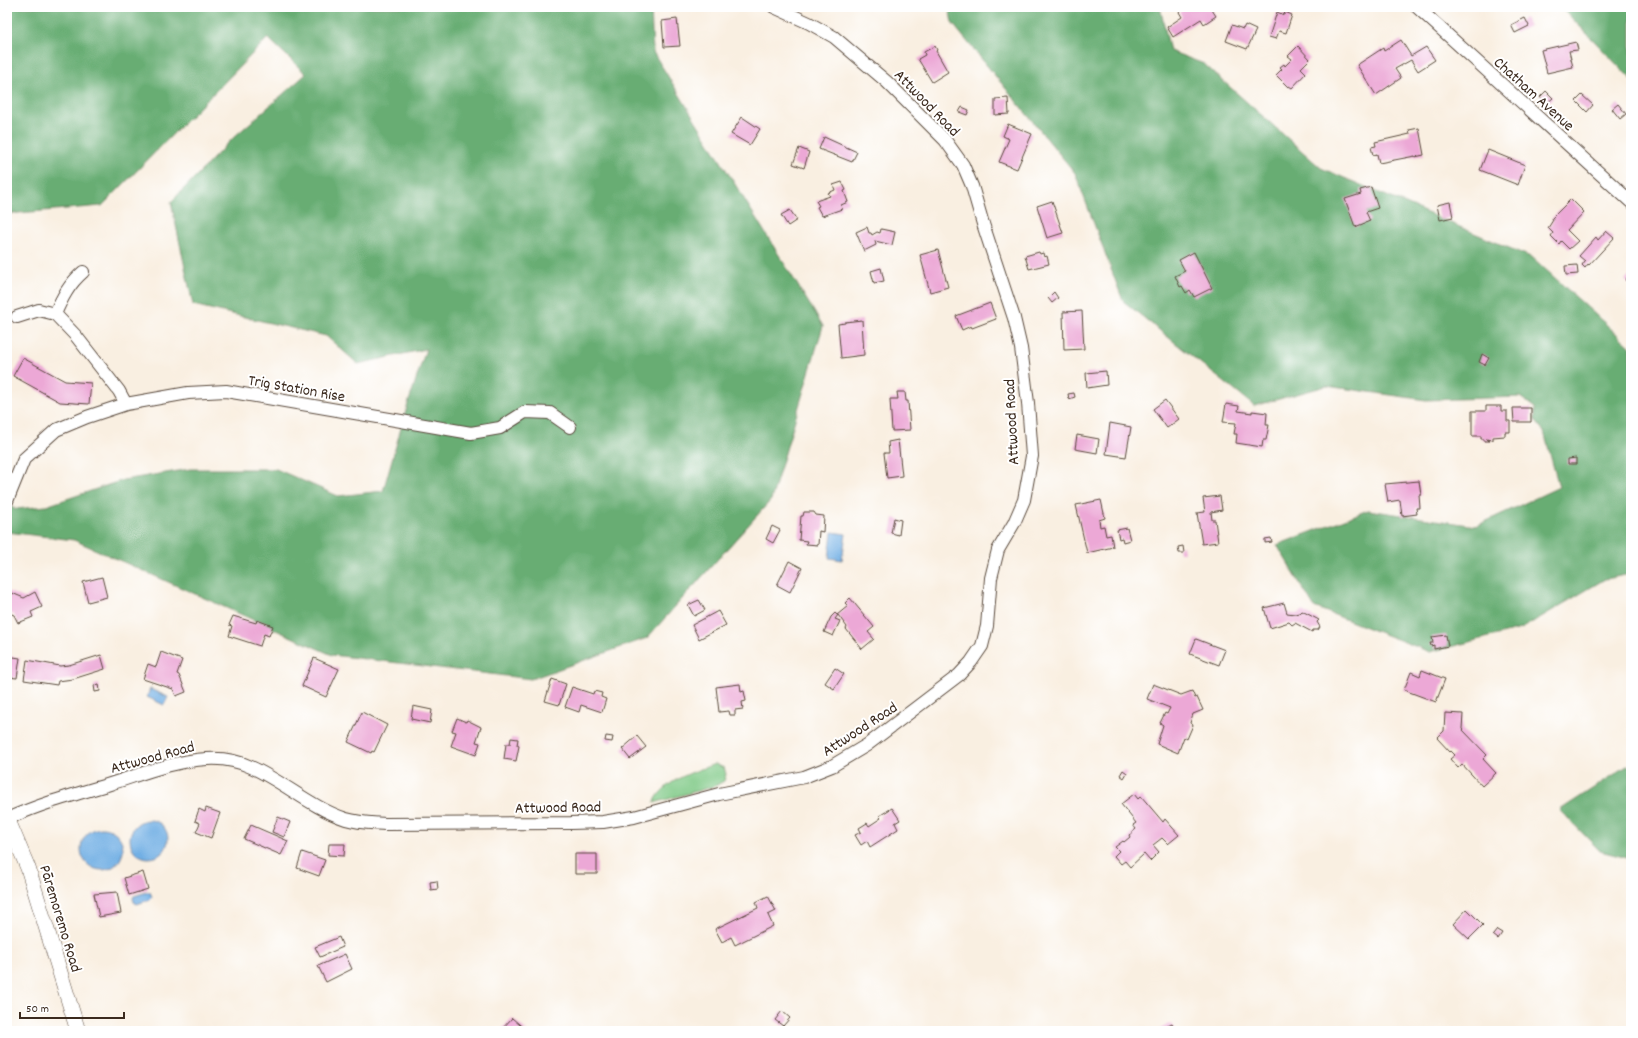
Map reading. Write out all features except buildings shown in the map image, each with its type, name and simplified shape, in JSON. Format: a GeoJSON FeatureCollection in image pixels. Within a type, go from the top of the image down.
{"type":"FeatureCollection","features":[{"type":"Feature","properties":{"kind":"street","name":"Attwood Road"},"geometry":{"type":"LineString","coordinates":[[7,818],[179,762],[209,758],[234,761],[249,766],[324,810],[359,822],[385,824],[571,824],[616,820],[719,794],[804,777],[826,768],[856,753],[880,736],[959,675],[972,662],[982,646],[987,626],[991,578],[998,550],[1014,523],[1024,500],[1032,456],[1028,403],[1022,356],[1014,318],[972,186],[963,165],[944,140],[887,82],[834,37],[809,23],[774,7]]}},
{"type":"Feature","properties":{"kind":"street","name":"Chatham Avenue"},"geometry":{"type":"LineString","coordinates":[[1417,7],[1631,202]]}},
{"type":"Feature","properties":{"kind":"street"},"geometry":{"type":"LineString","coordinates":[[55,314],[63,296],[76,278],[83,272]]}},
{"type":"Feature","properties":{"kind":"street"},"geometry":{"type":"LineString","coordinates":[[17,317],[39,310],[55,314],[76,336],[119,391],[126,404]]}},
{"type":"Feature","properties":{"kind":"street","name":"Trig Station Rise"},"geometry":{"type":"LineString","coordinates":[[7,501],[24,459],[56,430],[88,416],[126,404],[188,393],[226,391],[471,433],[500,428],[525,412],[550,413],[570,427]]}},
{"type":"Feature","properties":{"kind":"street","name":"Pāremoremo Road"},"geometry":{"type":"LineString","coordinates":[[7,818],[28,868],[78,1031]]}},
{"type":"Feature","properties":{"kind":"green space"},"geometry":{"type":"Polygon","coordinates":[[[7,7],[651,7],[653,52],[823,326],[771,500],[647,638],[531,679],[332,655],[74,540],[7,532],[7,505],[16,509],[46,506],[123,480],[190,469],[276,469],[338,496],[383,491],[407,407],[426,349],[358,364],[326,336],[193,305],[171,202],[234,137],[306,74],[268,38],[102,206],[7,214],[7,7]]]}},
{"type":"Feature","properties":{"kind":"green space"},"geometry":{"type":"Polygon","coordinates":[[[949,7],[1160,7],[1170,51],[1204,64],[1321,168],[1533,258],[1631,347],[1631,574],[1605,579],[1521,629],[1430,652],[1314,607],[1277,545],[1368,510],[1476,526],[1559,487],[1544,432],[1535,420],[1535,408],[1520,397],[1426,400],[1326,386],[1254,406],[1123,301],[1075,173],[952,23],[949,7]]]}},
{"type":"Feature","properties":{"kind":"green space"},"geometry":{"type":"Polygon","coordinates":[[[1561,7],[1631,7],[1631,79],[1561,7]]]}},
{"type":"Feature","properties":{"kind":"green space"},"geometry":{"type":"Polygon","coordinates":[[[715,764],[724,768],[726,774],[724,781],[715,786],[654,803],[665,788],[672,783],[689,774],[715,764]]]}},
{"type":"Feature","properties":{"kind":"green space"},"geometry":{"type":"Polygon","coordinates":[[[1627,766],[1631,766],[1631,859],[1600,851],[1560,810],[1627,766]]]}},
{"type":"Feature","properties":{"kind":"water"},"geometry":{"type":"Polygon","coordinates":[[[832,532],[846,534],[842,560],[829,558],[832,532]]]}},
{"type":"Feature","properties":{"kind":"water"},"geometry":{"type":"Polygon","coordinates":[[[150,689],[168,697],[164,705],[147,697],[150,689]]]}},
{"type":"Feature","properties":{"kind":"water"},"geometry":{"type":"Polygon","coordinates":[[[149,820],[162,826],[168,839],[162,852],[149,858],[136,852],[130,839],[136,826],[149,820]]]}},
{"type":"Feature","properties":{"kind":"water"},"geometry":{"type":"Polygon","coordinates":[[[102,828],[117,834],[123,849],[117,864],[102,870],[87,864],[81,849],[87,834],[102,828]]]}},
{"type":"Feature","properties":{"kind":"water"},"geometry":{"type":"Polygon","coordinates":[[[150,892],[152,897],[149,900],[137,904],[134,902],[134,896],[150,892]]]}}]}
